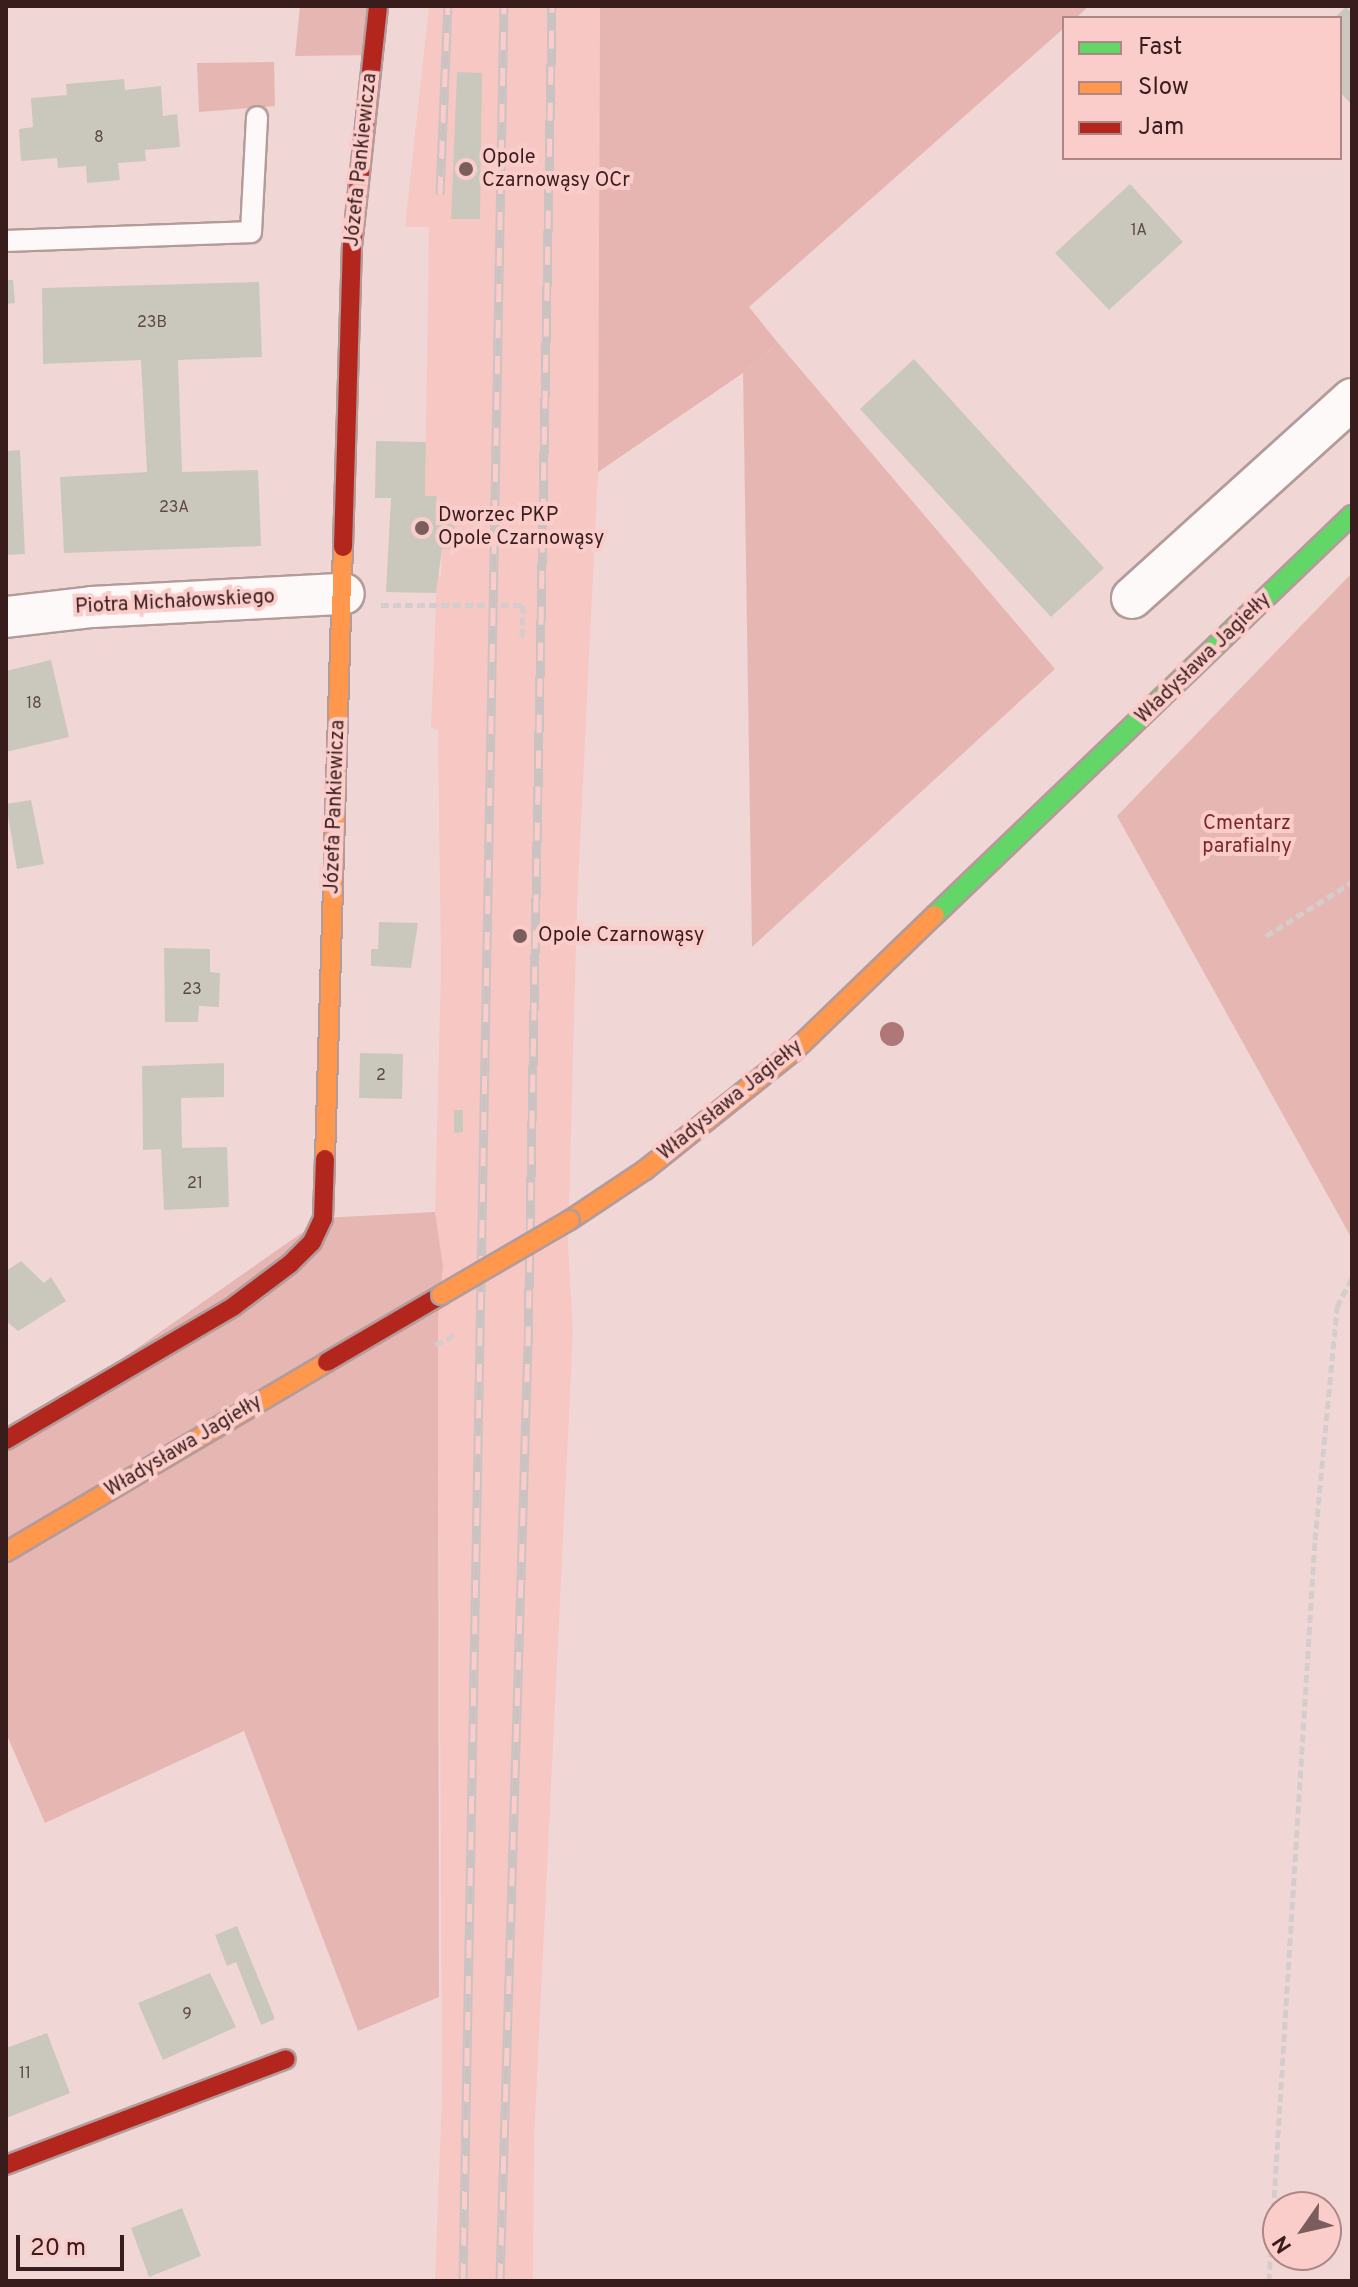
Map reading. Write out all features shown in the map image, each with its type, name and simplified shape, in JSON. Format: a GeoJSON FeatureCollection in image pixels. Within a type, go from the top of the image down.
{"type":"FeatureCollection","features":[{"type":"Feature","properties":{"kind":"street","name":"Józefa Pankiewicza"},"geometry":{"type":"LineString","coordinates":[[6,1440],[234,1306],[290,1264],[312,1242],[323,1218],[352,246],[378,6]]}},
{"type":"Feature","properties":{"kind":"street"},"geometry":{"type":"LineString","coordinates":[[1132,598],[1352,399]]}},
{"type":"Feature","properties":{"kind":"street","name":"Władysława Jagiełły"},"geometry":{"type":"LineString","coordinates":[[6,1552],[570,1220],[645,1170],[793,1052],[1352,515]]}},
{"type":"Feature","properties":{"kind":"street","name":"Piotra Michałowskiego"},"geometry":{"type":"LineString","coordinates":[[6,617],[107,606],[344,594]]}},
{"type":"Feature","properties":{"kind":"street"},"geometry":{"type":"LineString","coordinates":[[6,2165],[286,2059]]}},
{"type":"Feature","properties":{"kind":"lane"},"geometry":{"type":"LineString","coordinates":[[6,241],[251,232],[257,117]]}},
{"type":"Feature","properties":{"kind":"path"},"geometry":{"type":"LineString","coordinates":[[344,594],[363,605],[523,605],[522,638]]}},
{"type":"Feature","properties":{"kind":"path"},"geometry":{"type":"LineString","coordinates":[[1266,936],[1352,882]]}},
{"type":"Feature","properties":{"kind":"path"},"geometry":{"type":"LineString","coordinates":[[1269,2281],[1315,1540],[1337,1307],[1352,1278]]}},
{"type":"Feature","properties":{"kind":"shaded area"},"geometry":{"type":"Polygon","coordinates":[[[429,6],[600,6],[598,472],[577,905],[568,1246],[573,1331],[534,2139],[533,2281],[435,2281],[442,2096],[438,1320],[443,1266],[435,1212],[441,969],[438,730],[431,728],[437,577],[441,576],[442,549],[454,549],[437,496],[425,496],[429,227],[405,227],[429,6]]]}},
{"type":"Feature","properties":{"kind":"shaded area"},"geometry":{"type":"Polygon","coordinates":[[[600,6],[1089,6],[1078,16],[1062,16],[1062,30],[749,307],[778,343],[743,373],[598,472],[600,6]]]}},
{"type":"Feature","properties":{"kind":"green space"},"geometry":{"type":"Polygon","coordinates":[[[300,6],[378,6],[373,55],[295,56],[300,6]]]}},
{"type":"Feature","properties":{"kind":"green space"},"geometry":{"type":"Polygon","coordinates":[[[274,62],[275,106],[199,112],[197,63],[274,62]]]}},
{"type":"Feature","properties":{"kind":"green space"},"geometry":{"type":"Polygon","coordinates":[[[778,343],[1055,669],[752,947],[743,373],[778,343]]]}},
{"type":"Feature","properties":{"kind":"green space","name":"Cmentarz parafialny"},"geometry":{"type":"Polygon","coordinates":[[[1352,573],[1352,1239],[1117,816],[1352,573]]]}},
{"type":"Feature","properties":{"kind":"green space"},"geometry":{"type":"Polygon","coordinates":[[[435,1212],[443,1266],[438,1320],[439,1997],[358,2031],[244,1731],[45,1823],[6,1733],[6,1440],[323,1218],[435,1212]]]}},
{"type":"Feature","properties":{"kind":"building"},"geometry":{"type":"Polygon","coordinates":[[[1346,7],[1352,13],[1352,105],[1342,94],[1342,16],[1336,16],[1346,7]]]}},
{"type":"Feature","properties":{"kind":"building","name":"Opole Czarnowąsy OCr"},"geometry":{"type":"Polygon","coordinates":[[[457,72],[482,73],[480,219],[451,219],[457,72]]]}},
{"type":"Feature","properties":{"kind":"building"},"geometry":{"type":"Polygon","coordinates":[[[124,79],[125,90],[161,86],[163,116],[177,114],[180,147],[145,150],[146,161],[118,163],[120,180],[87,183],[86,166],[58,168],[57,158],[21,161],[19,129],[33,127],[31,98],[67,95],[66,84],[124,79]]]}},
{"type":"Feature","properties":{"kind":"building"},"geometry":{"type":"Polygon","coordinates":[[[1130,184],[1183,242],[1109,310],[1055,253],[1130,184]]]}},
{"type":"Feature","properties":{"kind":"building"},"geometry":{"type":"Polygon","coordinates":[[[6,280],[13,280],[15,303],[6,304],[6,280]]]}},
{"type":"Feature","properties":{"kind":"building"},"geometry":{"type":"Polygon","coordinates":[[[259,282],[262,357],[178,360],[182,472],[258,470],[261,546],[64,553],[60,477],[147,472],[141,360],[43,364],[42,288],[259,282]]]}},
{"type":"Feature","properties":{"kind":"building"},"geometry":{"type":"Polygon","coordinates":[[[914,359],[1104,568],[1051,617],[860,409],[914,359]]]}},
{"type":"Feature","properties":{"kind":"building","name":"Dworzec PKP Opole Czarnowąsy"},"geometry":{"type":"Polygon","coordinates":[[[376,441],[426,442],[425,496],[437,496],[437,507],[455,507],[454,549],[442,549],[436,593],[386,592],[391,498],[375,498],[376,441]]]}},
{"type":"Feature","properties":{"kind":"building"},"geometry":{"type":"Polygon","coordinates":[[[20,450],[25,554],[6,555],[6,451],[20,450]]]}},
{"type":"Feature","properties":{"kind":"building"},"geometry":{"type":"Polygon","coordinates":[[[51,660],[69,737],[6,752],[6,671],[51,660]]]}},
{"type":"Feature","properties":{"kind":"building"},"geometry":{"type":"Polygon","coordinates":[[[31,800],[44,864],[17,869],[6,804],[31,800]]]}},
{"type":"Feature","properties":{"kind":"building"},"geometry":{"type":"Polygon","coordinates":[[[379,922],[418,923],[411,968],[371,966],[371,949],[378,949],[379,922]]]}},
{"type":"Feature","properties":{"kind":"building"},"geometry":{"type":"Polygon","coordinates":[[[164,948],[210,949],[210,972],[220,973],[219,1007],[199,1006],[198,1022],[165,1022],[164,948]]]}},
{"type":"Feature","properties":{"kind":"building"},"geometry":{"type":"Polygon","coordinates":[[[360,1053],[403,1054],[402,1099],[359,1098],[360,1053]]]}},
{"type":"Feature","properties":{"kind":"building"},"geometry":{"type":"Polygon","coordinates":[[[224,1063],[224,1097],[181,1098],[182,1148],[227,1147],[229,1207],[164,1210],[161,1149],[143,1150],[142,1066],[224,1063]]]}},
{"type":"Feature","properties":{"kind":"building"},"geometry":{"type":"Polygon","coordinates":[[[454,1110],[463,1110],[463,1132],[454,1133],[454,1110]]]}},
{"type":"Feature","properties":{"kind":"building"},"geometry":{"type":"Polygon","coordinates":[[[21,1261],[44,1283],[51,1277],[66,1301],[18,1331],[6,1321],[6,1271],[21,1261]]]}},
{"type":"Feature","properties":{"kind":"building"},"geometry":{"type":"Polygon","coordinates":[[[237,1926],[275,2019],[261,2025],[236,1962],[227,1966],[215,1935],[237,1926]]]}},
{"type":"Feature","properties":{"kind":"building"},"geometry":{"type":"Polygon","coordinates":[[[210,1973],[236,2027],[163,2060],[138,2003],[210,1973]]]}},
{"type":"Feature","properties":{"kind":"building"},"geometry":{"type":"Polygon","coordinates":[[[47,2033],[70,2093],[6,2118],[6,2048],[47,2033]]]}},
{"type":"Feature","properties":{"kind":"building"},"geometry":{"type":"Polygon","coordinates":[[[182,2208],[201,2256],[149,2277],[131,2228],[182,2208]]]}},
{"type":"Feature","properties":{"kind":"railway"},"geometry":{"type":"LineString","coordinates":[[440,194],[448,6]]}},
{"type":"Feature","properties":{"kind":"railway"},"geometry":{"type":"LineString","coordinates":[[463,2281],[504,6]]}},
{"type":"Feature","properties":{"kind":"railway"},"geometry":{"type":"LineString","coordinates":[[500,2281],[528,1344],[552,6]]}},
{"type":"Feature","properties":{"kind":"traffic: fast"},"geometry":{"type":"LineString","coordinates":[[935,915],[1352,515]]}},
{"type":"Feature","properties":{"kind":"traffic: slow"},"geometry":{"type":"LineString","coordinates":[[325,1159],[343,547]]}},
{"type":"Feature","properties":{"kind":"traffic: slow"},"geometry":{"type":"LineString","coordinates":[[570,1220],[645,1170],[793,1052],[935,915]]}},
{"type":"Feature","properties":{"kind":"traffic: slow"},"geometry":{"type":"LineString","coordinates":[[441,1295],[570,1220]]}},
{"type":"Feature","properties":{"kind":"traffic: slow"},"geometry":{"type":"LineString","coordinates":[[6,1552],[327,1362]]}},
{"type":"Feature","properties":{"kind":"traffic: jam"},"geometry":{"type":"LineString","coordinates":[[343,547],[352,246],[378,6]]}},
{"type":"Feature","properties":{"kind":"traffic: jam"},"geometry":{"type":"LineString","coordinates":[[6,1440],[234,1306],[290,1264],[312,1242],[323,1218],[325,1159]]}},
{"type":"Feature","properties":{"kind":"traffic: jam"},"geometry":{"type":"LineString","coordinates":[[327,1362],[441,1295]]}},
{"type":"Feature","properties":{"kind":"traffic: jam"},"geometry":{"type":"LineString","coordinates":[[6,2165],[286,2059]]}},
{"type":"Feature","properties":{"kind":"place","name":"Opole Czarnowąsy OCr"},"geometry":{"type":"Point","coordinates":[466,169]}},
{"type":"Feature","properties":{"kind":"place","name":"Dworzec PKP Opole Czarnowąsy"},"geometry":{"type":"Point","coordinates":[422,528]}},
{"type":"Feature","properties":{"kind":"place","name":"Opole Czarnowąsy"},"geometry":{"type":"Point","coordinates":[520,936]}}]}
